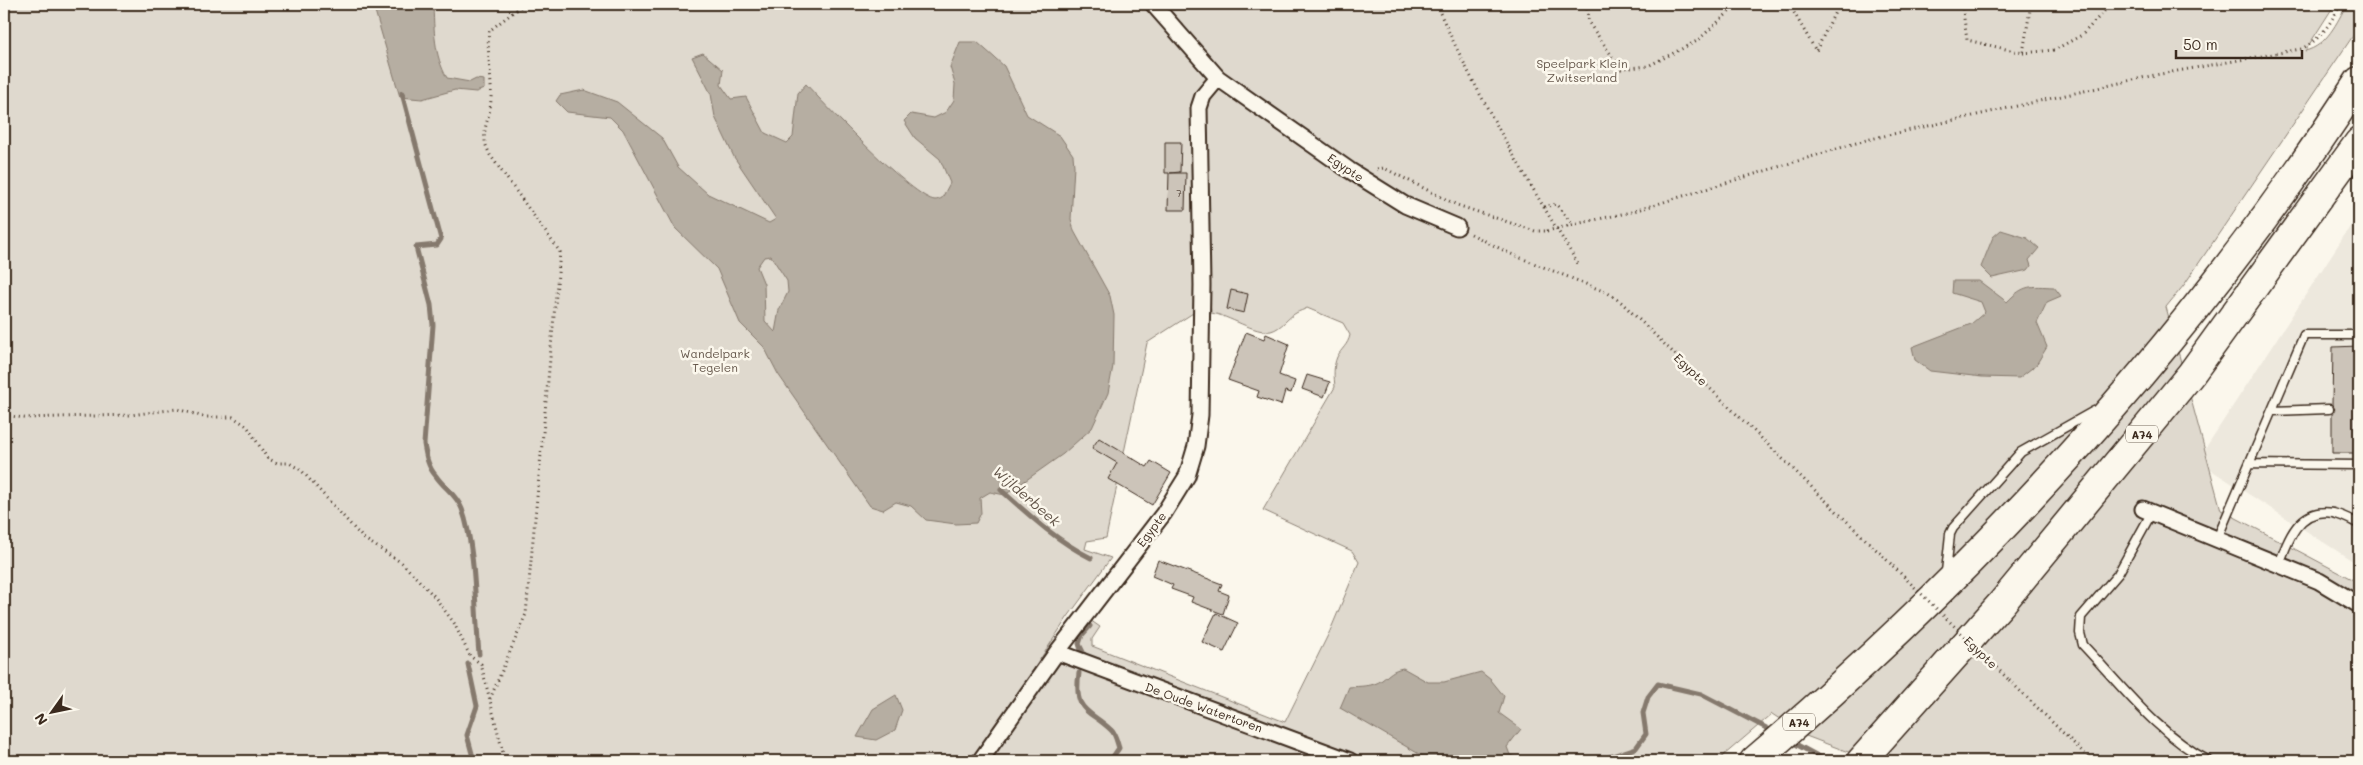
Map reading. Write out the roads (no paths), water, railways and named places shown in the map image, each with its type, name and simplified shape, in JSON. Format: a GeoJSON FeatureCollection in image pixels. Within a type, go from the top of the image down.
{"type":"FeatureCollection","features":[{"type":"Feature","properties":{"kind":"highway","name":"A74"},"geometry":{"type":"LineString","coordinates":[[1760,756],[1831,693],[1944,587],[2060,468],[2121,398],[2253,234],[2359,81]]}},
{"type":"Feature","properties":{"kind":"highway","name":"A74"},"geometry":{"type":"LineString","coordinates":[[1861,761],[1906,713],[2032,567],[2191,374],[2280,255],[2359,142]]}},
{"type":"Feature","properties":{"kind":"street","name":"Egypte"},"geometry":{"type":"LineString","coordinates":[[1153,4],[1218,78],[1349,170],[1405,205],[1457,227]]}},
{"type":"Feature","properties":{"kind":"street","name":"Egypte"},"geometry":{"type":"LineString","coordinates":[[980,761],[1057,652],[1164,513],[1188,476],[1196,446],[1200,415],[1202,285],[1199,108],[1203,96],[1218,78]]}},
{"type":"Feature","properties":{"kind":"street"},"geometry":{"type":"LineString","coordinates":[[2147,511],[2319,581],[2359,605]]}},
{"type":"Feature","properties":{"kind":"street","name":"De Oude Watertoren"},"geometry":{"type":"LineString","coordinates":[[1057,652],[1350,761]]}},
{"type":"Feature","properties":{"kind":"lane"},"geometry":{"type":"LineString","coordinates":[[2217,539],[2304,335],[2359,335]]}},
{"type":"Feature","properties":{"kind":"lane","name":"A74"},"geometry":{"type":"LineString","coordinates":[[1944,587],[1950,534],[1953,528],[2021,452],[2060,429],[2121,398]]}},
{"type":"Feature","properties":{"kind":"lane"},"geometry":{"type":"LineString","coordinates":[[2272,411],[2329,410]]}},
{"type":"Feature","properties":{"kind":"lane"},"geometry":{"type":"LineString","coordinates":[[2249,464],[2359,465]]}},
{"type":"Feature","properties":{"kind":"lane"},"geometry":{"type":"LineString","coordinates":[[2147,511],[2118,574],[2081,617],[2080,633],[2083,645],[2167,733],[2191,752],[2209,761]]}},
{"type":"Feature","properties":{"kind":"lane"},"geometry":{"type":"LineString","coordinates":[[2279,565],[2292,530],[2303,519],[2317,513],[2333,513],[2359,524]]}},
{"type":"Feature","properties":{"kind":"waterway"},"geometry":{"type":"LineString","coordinates":[[402,93],[441,239],[437,245],[416,247],[431,305],[433,325],[424,444],[431,469],[460,504],[467,524],[474,580],[479,654]]}},
{"type":"Feature","properties":{"kind":"waterway","name":"Wijlderbeek"},"geometry":{"type":"LineString","coordinates":[[1001,490],[1055,536],[1091,558]]}},
{"type":"Feature","properties":{"kind":"waterway","name":"Wijlderbeek"},"geometry":{"type":"LineString","coordinates":[[1085,656],[1079,644],[1082,635],[1090,626]]}},
{"type":"Feature","properties":{"kind":"waterway"},"geometry":{"type":"LineString","coordinates":[[468,664],[477,706],[467,735],[474,761]]}},
{"type":"Feature","properties":{"kind":"waterway","name":"Wijlderbeek"},"geometry":{"type":"LineString","coordinates":[[1079,673],[1078,696],[1084,709],[1111,730],[1116,739],[1119,748],[1110,761]]}},
{"type":"Feature","properties":{"kind":"waterway"},"geometry":{"type":"LineString","coordinates":[[1597,761],[1636,748],[1646,734],[1643,713],[1648,697],[1658,684],[1701,694],[1774,732]]}},
{"type":"Feature","properties":{"kind":"waterway"},"geometry":{"type":"LineString","coordinates":[[1790,741],[1827,761]]}},
{"type":"Feature","properties":{"kind":"waterway","name":"Wijlderbeek"},"geometry":{"type":"LineString","coordinates":[[1062,761],[1082,758],[1108,761]]}},
{"type":"Feature","properties":{"kind":"park label","name":"Speelpark Klein Zwitserland"},"geometry":{"type":"Point","coordinates":[1582,70]}},
{"type":"Feature","properties":{"kind":"park label","name":"Wandelpark Tegelen"},"geometry":{"type":"Point","coordinates":[715,360]}}]}
